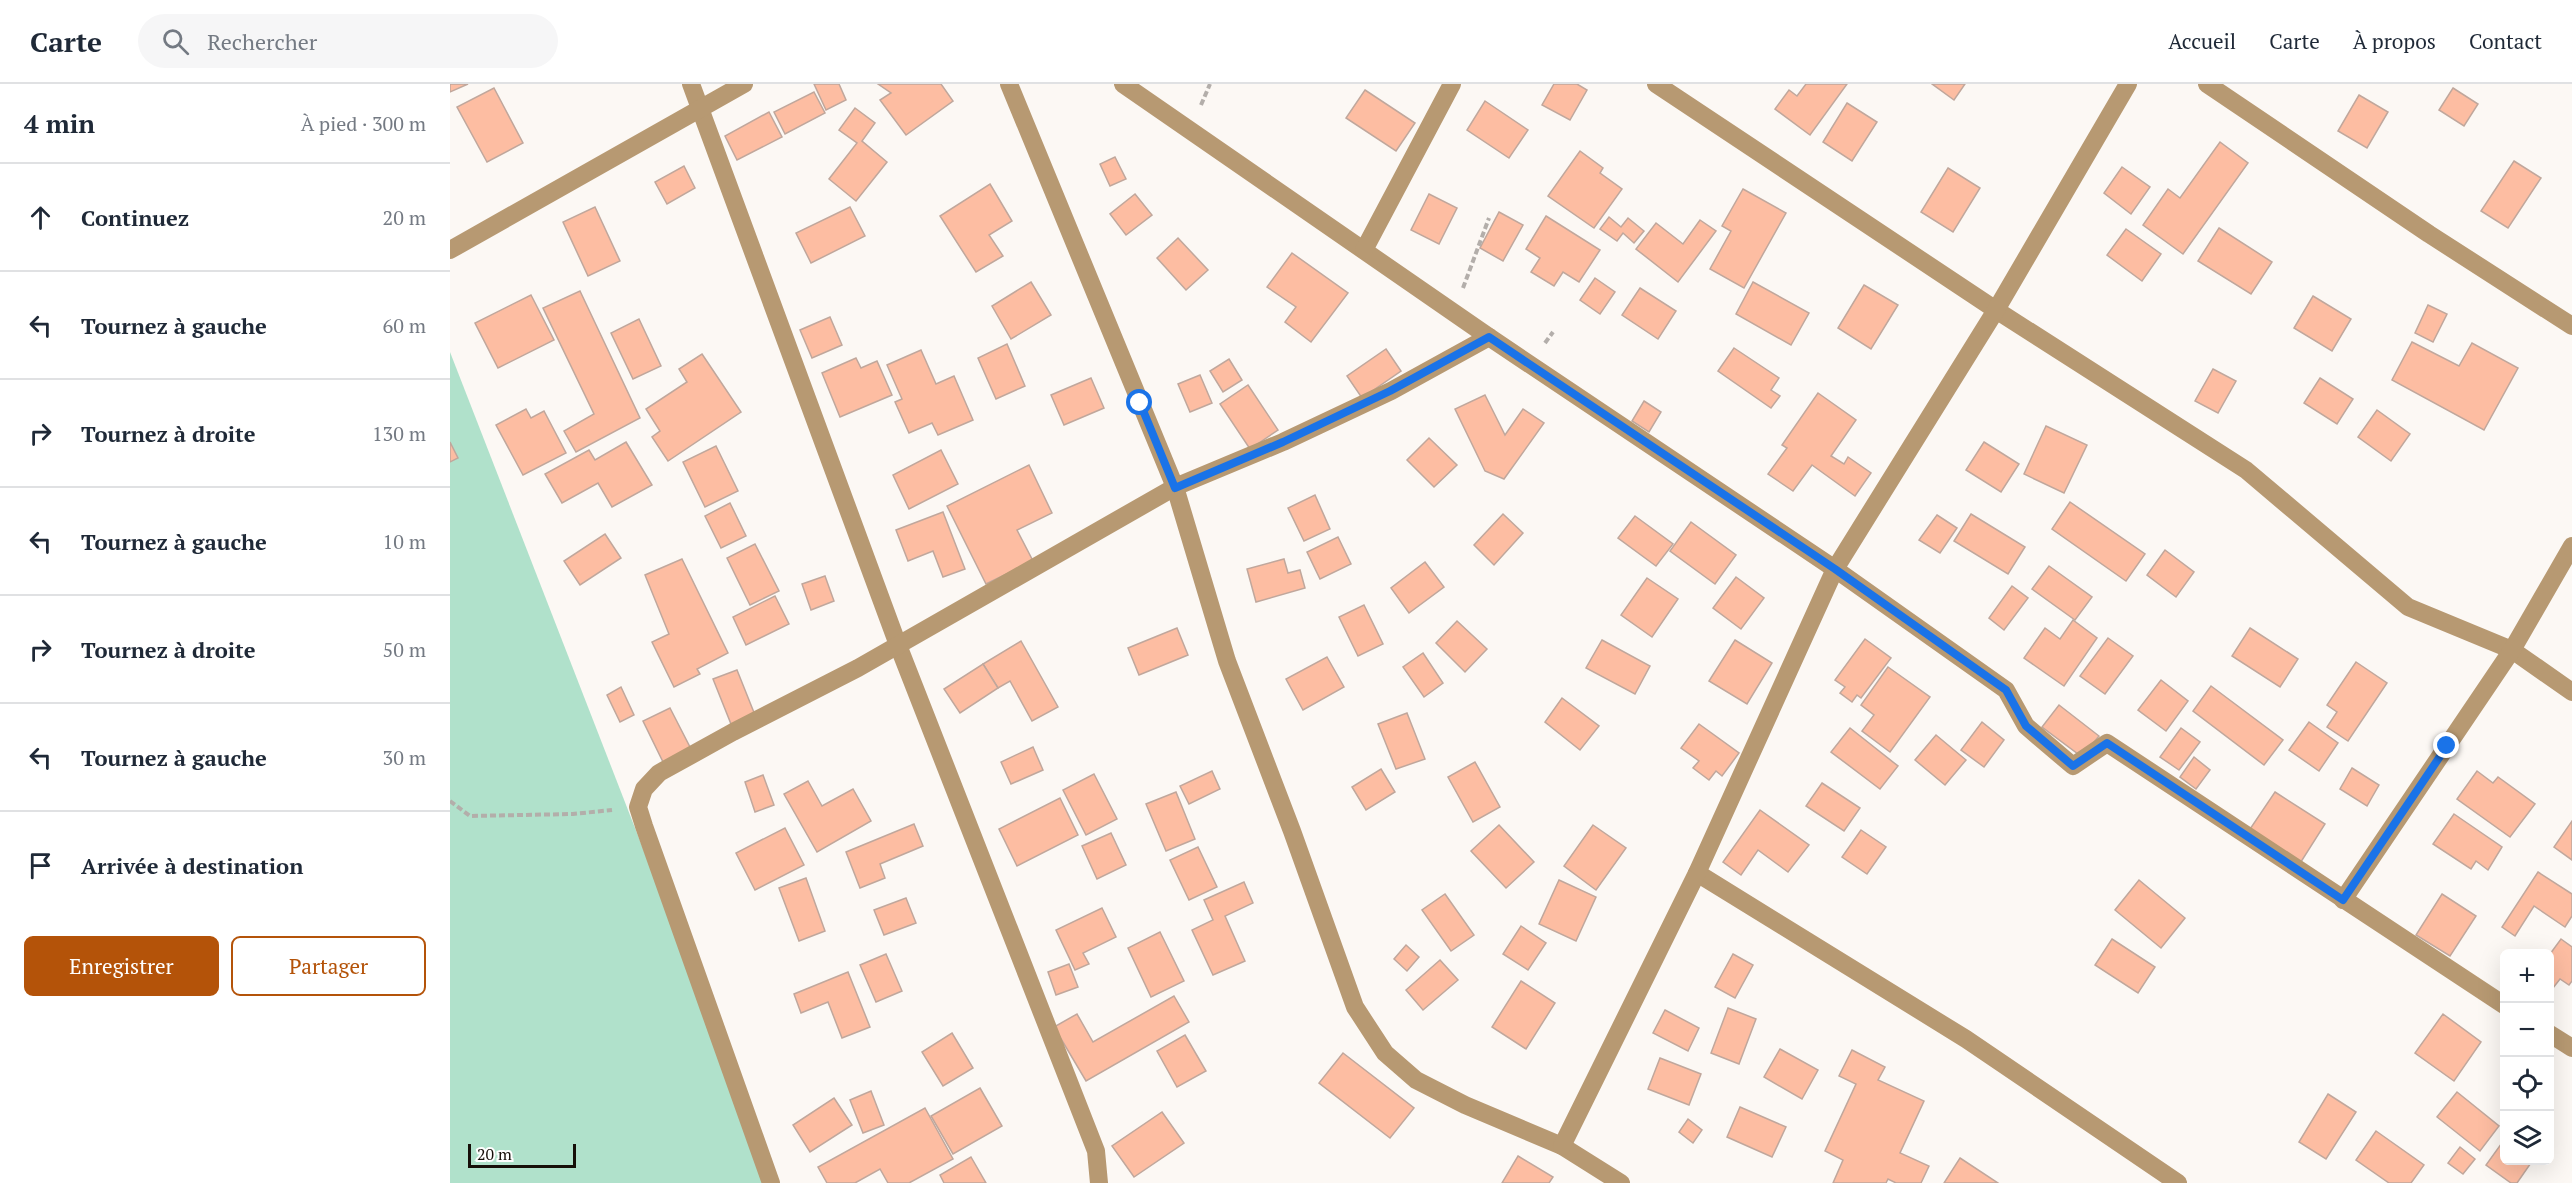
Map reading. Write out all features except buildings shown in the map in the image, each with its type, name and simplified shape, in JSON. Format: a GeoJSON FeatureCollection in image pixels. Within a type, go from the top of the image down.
{"type":"FeatureCollection","features":[{"type":"Feature","properties":{"kind":"street"},"geometry":{"type":"LineString","coordinates":[[691,84],[898,645],[1096,1151],[1099,1183]]}},
{"type":"Feature","properties":{"kind":"street"},"geometry":{"type":"LineString","coordinates":[[450,250],[702,110],[744,84]]}},
{"type":"Feature","properties":{"kind":"street"},"geometry":{"type":"LineString","coordinates":[[1009,84],[1175,488],[1227,661],[1292,831],[1355,1007],[1385,1053],[1416,1080],[1465,1105],[1562,1146],[1621,1183]]}},
{"type":"Feature","properties":{"kind":"street"},"geometry":{"type":"LineString","coordinates":[[1123,84],[1453,313],[1835,569],[2006,690],[2026,726],[2073,766],[2107,743],[2502,1003]]}},
{"type":"Feature","properties":{"kind":"street"},"geometry":{"type":"LineString","coordinates":[[1364,250],[1452,84]]}},
{"type":"Feature","properties":{"kind":"street"},"geometry":{"type":"LineString","coordinates":[[1656,84],[1996,310],[2246,470],[2408,608],[2512,650],[2572,692]]}},
{"type":"Feature","properties":{"kind":"street"},"geometry":{"type":"LineString","coordinates":[[1562,1146],[1697,873],[1835,569],[1996,310],[2128,84]]}},
{"type":"Feature","properties":{"kind":"street"},"geometry":{"type":"LineString","coordinates":[[2207,84],[2429,234],[2572,326]]}},
{"type":"Feature","properties":{"kind":"street"},"geometry":{"type":"LineString","coordinates":[[771,1183],[638,807],[644,789],[659,773],[898,645],[1175,488],[1283,442],[1390,391],[1489,337]]}},
{"type":"Feature","properties":{"kind":"street"},"geometry":{"type":"LineString","coordinates":[[2343,900],[2512,650],[2572,546]]}},
{"type":"Feature","properties":{"kind":"street"},"geometry":{"type":"LineString","coordinates":[[1697,873],[1966,1039],[2178,1183]]}},
{"type":"Feature","properties":{"kind":"street"},"geometry":{"type":"LineString","coordinates":[[2554,1036],[2572,1047]]}},
{"type":"Feature","properties":{"kind":"path"},"geometry":{"type":"LineString","coordinates":[[1453,313],[1489,218]]}},
{"type":"Feature","properties":{"kind":"path"},"geometry":{"type":"LineString","coordinates":[[450,801],[470,816],[573,814],[638,807]]}},
{"type":"Feature","properties":{"kind":"green space"},"geometry":{"type":"Polygon","coordinates":[[[450,352],[773,1183],[450,1183],[450,352]]]}},
{"type":"Feature","properties":{"kind":"route"},"geometry":{"type":"LineString","coordinates":[[1140,403],[1175,488],[1283,442],[1390,391],[1489,337],[1835,569],[2006,690],[2026,726],[2073,766],[2107,743],[2343,900],[2447,746]]}}]}
